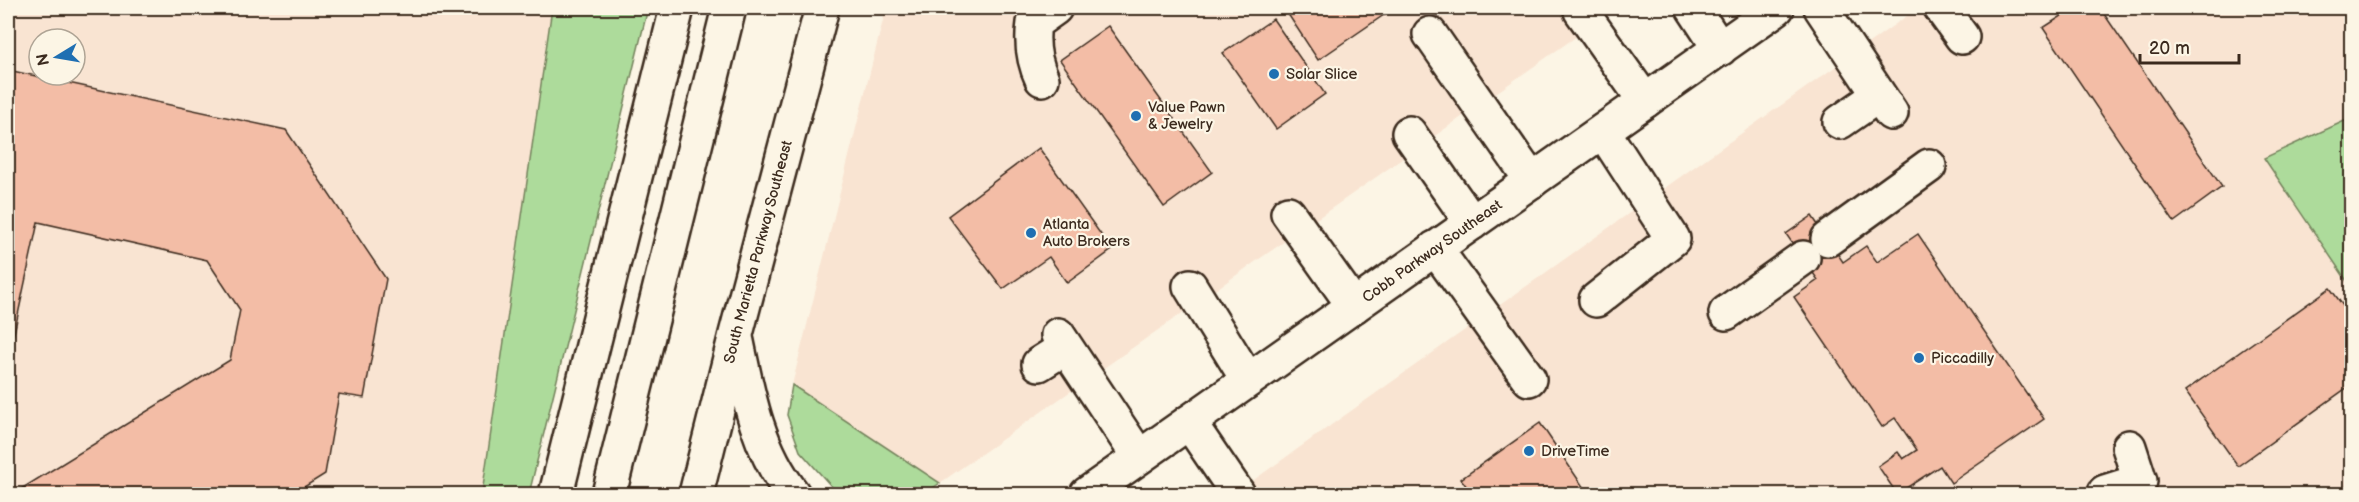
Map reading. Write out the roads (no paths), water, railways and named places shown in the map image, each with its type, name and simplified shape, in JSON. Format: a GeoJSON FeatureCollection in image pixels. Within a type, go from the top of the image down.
{"type":"FeatureCollection","features":[{"type":"Feature","properties":{"kind":"main road"},"geometry":{"type":"LineString","coordinates":[[555,495],[677,8]]}},
{"type":"Feature","properties":{"kind":"main road"},"geometry":{"type":"LineString","coordinates":[[609,495],[729,8]]}},
{"type":"Feature","properties":{"kind":"main road","name":"South Marietta Parkway Southeast"},"geometry":{"type":"LineString","coordinates":[[696,495],[822,8]]}},
{"type":"Feature","properties":{"kind":"main road"},"geometry":{"type":"LineString","coordinates":[[1042,79],[1035,64],[1034,23],[1055,8]]}},
{"type":"Feature","properties":{"kind":"main road"},"geometry":{"type":"LineString","coordinates":[[1693,8],[1720,48]]}},
{"type":"Feature","properties":{"kind":"main road","name":"Cobb Parkway Southeast"},"geometry":{"type":"LineString","coordinates":[[1087,495],[1777,8]]}},
{"type":"Feature","properties":{"kind":"main road"},"geometry":{"type":"LineString","coordinates":[[1821,8],[1885,104],[1840,122]]}},
{"type":"Feature","properties":{"kind":"main road"},"geometry":{"type":"LineString","coordinates":[[1941,8],[1962,37]]}},
{"type":"Feature","properties":{"kind":"main road"},"geometry":{"type":"LineString","coordinates":[[1581,10],[1645,100]]}},
{"type":"Feature","properties":{"kind":"main road"},"geometry":{"type":"LineString","coordinates":[[1430,34],[1532,180]]}},
{"type":"Feature","properties":{"kind":"main road"},"geometry":{"type":"LineString","coordinates":[[1596,300],[1673,239],[1603,131]]}},
{"type":"Feature","properties":{"kind":"main road"},"geometry":{"type":"LineString","coordinates":[[1409,133],[1472,223]]}},
{"type":"Feature","properties":{"kind":"main road"},"geometry":{"type":"LineString","coordinates":[[1726,313],[1929,166]]}},
{"type":"Feature","properties":{"kind":"main road"},"geometry":{"type":"LineString","coordinates":[[1288,213],[1354,306]]}},
{"type":"Feature","properties":{"kind":"main road"},"geometry":{"type":"LineString","coordinates":[[1435,249],[1529,379]]}},
{"type":"Feature","properties":{"kind":"main road"},"geometry":{"type":"LineString","coordinates":[[1190,286],[1248,380]]}},
{"type":"Feature","properties":{"kind":"main road"},"geometry":{"type":"LineString","coordinates":[[736,334],[759,433],[767,455],[781,479],[794,495]]}},
{"type":"Feature","properties":{"kind":"main road"},"geometry":{"type":"LineString","coordinates":[[1039,364],[1062,341],[1139,457]]}},
{"type":"Feature","properties":{"kind":"main road"},"geometry":{"type":"LineString","coordinates":[[1189,422],[1238,495]]}},
{"type":"Feature","properties":{"kind":"main road"},"geometry":{"type":"LineString","coordinates":[[2105,492],[2140,481],[2129,447]]}},
{"type":"Feature","properties":{"kind":"place","name":"Solar Slice"},"geometry":{"type":"Point","coordinates":[1274,74]}},
{"type":"Feature","properties":{"kind":"place","name":"Value Pawn & Jewelry"},"geometry":{"type":"Point","coordinates":[1136,116]}},
{"type":"Feature","properties":{"kind":"place","name":"Atlanta Auto Brokers"},"geometry":{"type":"Point","coordinates":[1031,233]}},
{"type":"Feature","properties":{"kind":"place","name":"Piccadilly"},"geometry":{"type":"Point","coordinates":[1919,358]}},
{"type":"Feature","properties":{"kind":"place","name":"DriveTime"},"geometry":{"type":"Point","coordinates":[1529,451]}}]}
